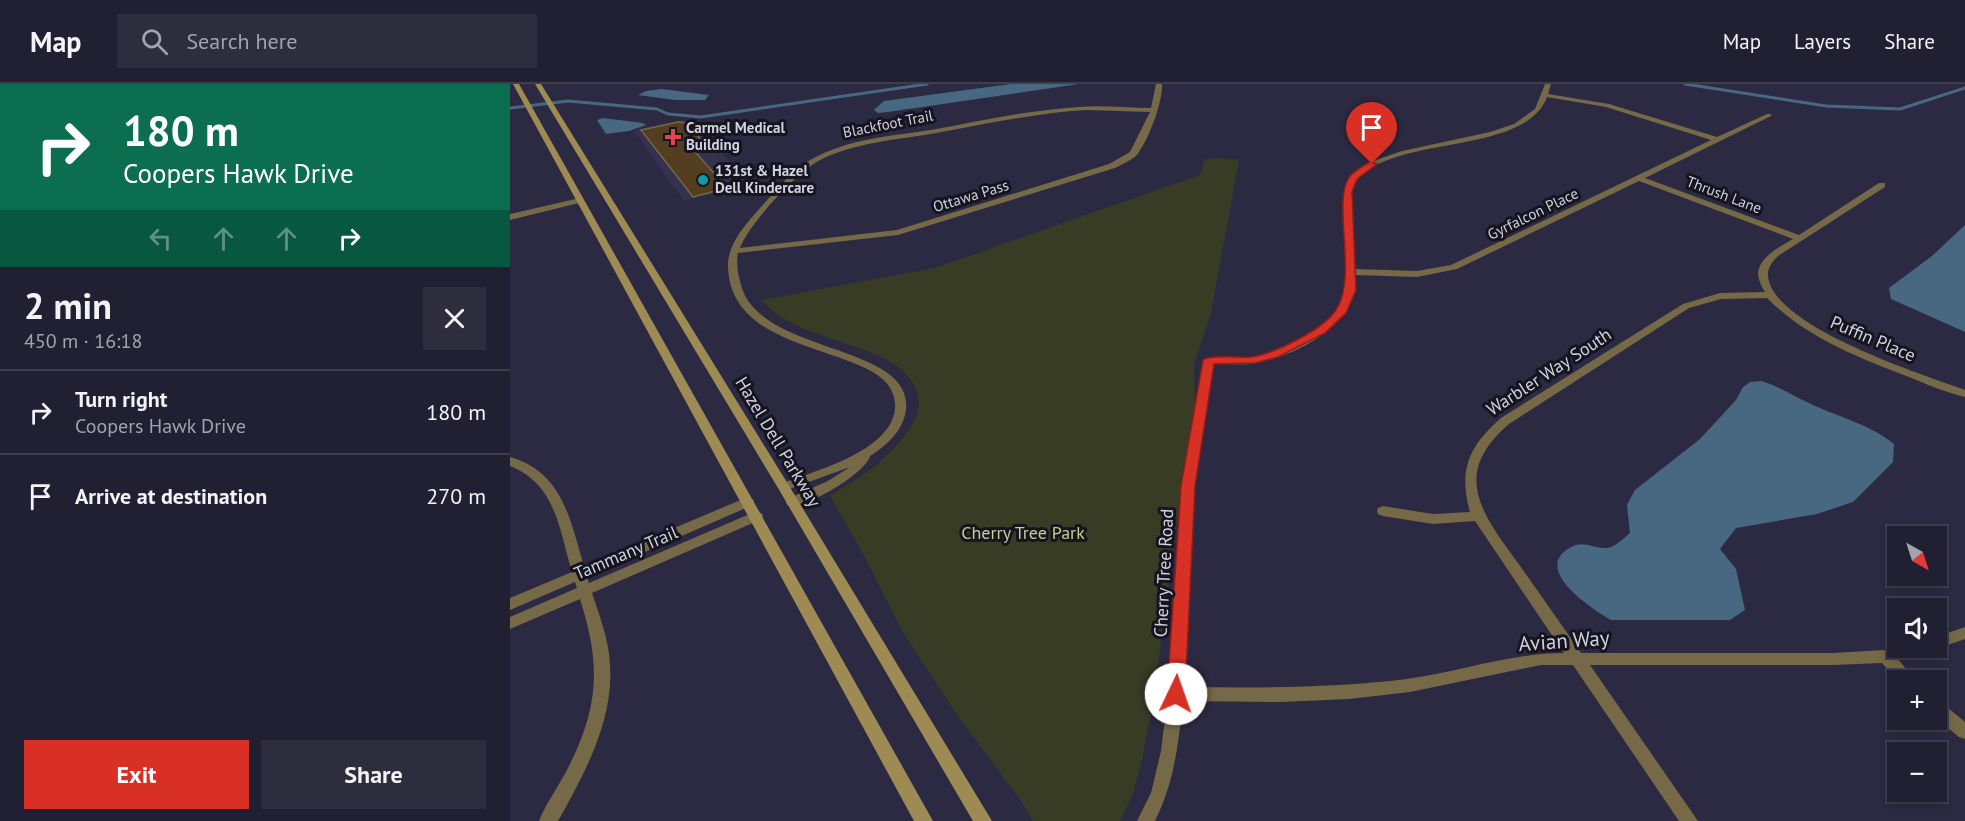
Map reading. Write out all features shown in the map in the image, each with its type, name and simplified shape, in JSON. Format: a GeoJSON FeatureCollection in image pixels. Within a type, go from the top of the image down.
{"type":"FeatureCollection","features":[{"type":"Feature","properties":{"kind":"main road"},"geometry":{"type":"LineString","coordinates":[[516,84],[924,821]]}},
{"type":"Feature","properties":{"kind":"main road","name":"Hazel Dell Parkway"},"geometry":{"type":"LineString","coordinates":[[538,84],[784,487],[983,821]]}},
{"type":"Feature","properties":{"kind":"street","name":"Ottawa Pass"},"geometry":{"type":"LineString","coordinates":[[735,251],[898,231],[1112,166],[1136,150],[1154,110],[1161,89],[1159,84]]}},
{"type":"Feature","properties":{"kind":"street"},"geometry":{"type":"LineString","coordinates":[[1352,272],[1348,192],[1353,178],[1372,164],[1394,156],[1505,129],[1524,121],[1539,109],[1548,84]]}},
{"type":"Feature","properties":{"kind":"street"},"geometry":{"type":"LineString","coordinates":[[1544,95],[1607,105],[1718,140]]}},
{"type":"Feature","properties":{"kind":"street","name":"Blackfoot Trail"},"geometry":{"type":"LineString","coordinates":[[792,502],[853,471],[865,456],[884,440],[898,418],[901,401],[897,386],[879,370],[790,338],[775,330],[744,303],[735,285],[732,268],[735,251],[742,235],[794,176],[814,161],[835,151],[883,139],[1088,108],[1154,110]]}},
{"type":"Feature","properties":{"kind":"street","name":"Gyrfalcon Place"},"geometry":{"type":"LineString","coordinates":[[1352,272],[1416,274],[1444,271],[1769,115]]}},
{"type":"Feature","properties":{"kind":"street","name":"Thrush Lane"},"geometry":{"type":"LineString","coordinates":[[1638,178],[1799,238]]}},
{"type":"Feature","properties":{"kind":"street","name":"Puffin Place"},"geometry":{"type":"LineString","coordinates":[[1882,185],[1776,254],[1765,266],[1763,278],[1772,295],[1788,313],[1805,326],[1835,343],[1965,394]]}},
{"type":"Feature","properties":{"kind":"street"},"geometry":{"type":"LineString","coordinates":[[510,210],[578,197]]}},
{"type":"Feature","properties":{"kind":"street"},"geometry":{"type":"LineString","coordinates":[[510,217],[578,197]]}},
{"type":"Feature","properties":{"kind":"street","name":"Cherry Tree Road"},"geometry":{"type":"LineString","coordinates":[[1146,821],[1159,794],[1169,751],[1176,694],[1188,486],[1209,360],[1255,360],[1274,354],[1321,331],[1334,320],[1349,296],[1352,272]]}},
{"type":"Feature","properties":{"kind":"street","name":"Warbler Way South"},"geometry":{"type":"LineString","coordinates":[[1689,821],[1478,516],[1470,487],[1476,450],[1488,434],[1504,421],[1686,306],[1720,296],[1772,295]]}},
{"type":"Feature","properties":{"kind":"street","name":"Blackfoot Trail"},"geometry":{"type":"LineString","coordinates":[[784,487],[865,456]]}},
{"type":"Feature","properties":{"kind":"street"},"geometry":{"type":"LineString","coordinates":[[510,461],[534,472],[549,487],[559,508],[600,645],[601,693],[593,727],[578,767],[548,821]]}},
{"type":"Feature","properties":{"kind":"street","name":"Tammany Trail"},"geometry":{"type":"LineString","coordinates":[[510,623],[582,582],[748,502]]}},
{"type":"Feature","properties":{"kind":"street"},"geometry":{"type":"LineString","coordinates":[[1383,511],[1433,519],[1478,516]]}},
{"type":"Feature","properties":{"kind":"street","name":"Tammany Trail"},"geometry":{"type":"LineString","coordinates":[[510,604],[582,582],[757,516]]}},
{"type":"Feature","properties":{"kind":"street"},"geometry":{"type":"LineString","coordinates":[[1947,639],[1965,633]]}},
{"type":"Feature","properties":{"kind":"street"},"geometry":{"type":"LineString","coordinates":[[1885,656],[1898,670]]}},
{"type":"Feature","properties":{"kind":"street","name":"Avian Way"},"geometry":{"type":"LineString","coordinates":[[1176,694],[1281,695],[1349,692],[1410,685],[1541,659],[1833,659],[1885,656]]}},
{"type":"Feature","properties":{"kind":"street"},"geometry":{"type":"LineString","coordinates":[[1947,717],[1965,732]]}},
{"type":"Feature","properties":{"kind":"shaded area"},"geometry":{"type":"Polygon","coordinates":[[[691,118],[749,184],[684,201],[634,131],[691,118]]]}},
{"type":"Feature","properties":{"kind":"green space","name":"Cherry Tree Park"},"geometry":{"type":"Polygon","coordinates":[[[1205,159],[1239,160],[1211,313],[1194,364],[1195,408],[1178,514],[1153,702],[1133,794],[1120,821],[1033,821],[1021,801],[957,715],[904,634],[861,550],[830,496],[882,460],[899,443],[915,419],[919,407],[913,382],[898,367],[877,355],[801,327],[779,316],[762,300],[935,268],[1200,175],[1205,159]]]}},
{"type":"Feature","properties":{"kind":"water"},"geometry":{"type":"Polygon","coordinates":[[[1011,84],[1079,84],[888,112],[878,113],[874,110],[884,101],[1011,84]]]}},
{"type":"Feature","properties":{"kind":"water"},"geometry":{"type":"Polygon","coordinates":[[[662,89],[709,95],[705,100],[675,100],[638,95],[646,91],[662,89]]]}},
{"type":"Feature","properties":{"kind":"water"},"geometry":{"type":"Polygon","coordinates":[[[603,118],[646,125],[629,131],[606,134],[597,120],[603,118]]]}},
{"type":"Feature","properties":{"kind":"water"},"geometry":{"type":"Polygon","coordinates":[[[1965,225],[1965,332],[1891,299],[1889,288],[1932,256],[1965,225]]]}},
{"type":"Feature","properties":{"kind":"water"},"geometry":{"type":"Polygon","coordinates":[[[1761,381],[1823,410],[1865,426],[1884,437],[1894,444],[1893,462],[1853,502],[1817,514],[1736,528],[1720,549],[1736,569],[1745,610],[1730,620],[1611,620],[1579,598],[1568,588],[1561,577],[1557,566],[1560,556],[1576,545],[1607,548],[1630,533],[1627,505],[1635,490],[1700,439],[1736,400],[1743,387],[1750,382],[1761,381]]]}},
{"type":"Feature","properties":{"kind":"building"},"geometry":{"type":"Polygon","coordinates":[[[678,122],[686,123],[705,144],[691,147],[727,188],[693,197],[641,130],[678,122]]]}},
{"type":"Feature","properties":{"kind":"waterway"},"geometry":{"type":"LineString","coordinates":[[510,108],[568,101],[657,109],[668,114],[701,117],[927,84]]}},
{"type":"Feature","properties":{"kind":"waterway"},"geometry":{"type":"LineString","coordinates":[[1685,84],[1826,106],[1900,109],[1965,88]]}},
{"type":"Feature","properties":{"kind":"place","name":"Carmel Medical Building"},"geometry":{"type":"Point","coordinates":[673,137]}},
{"type":"Feature","properties":{"kind":"place","name":"131st & Hazel Dell Kindercare"},"geometry":{"type":"Point","coordinates":[703,180]}},
{"type":"Feature","properties":{"kind":"route"},"geometry":{"type":"LineString","coordinates":[[1176,694],[1188,486],[1209,360],[1235,362],[1255,360],[1274,354],[1321,331],[1334,320],[1342,310],[1351,290],[1348,192],[1350,182],[1359,172],[1372,164]]}}]}
